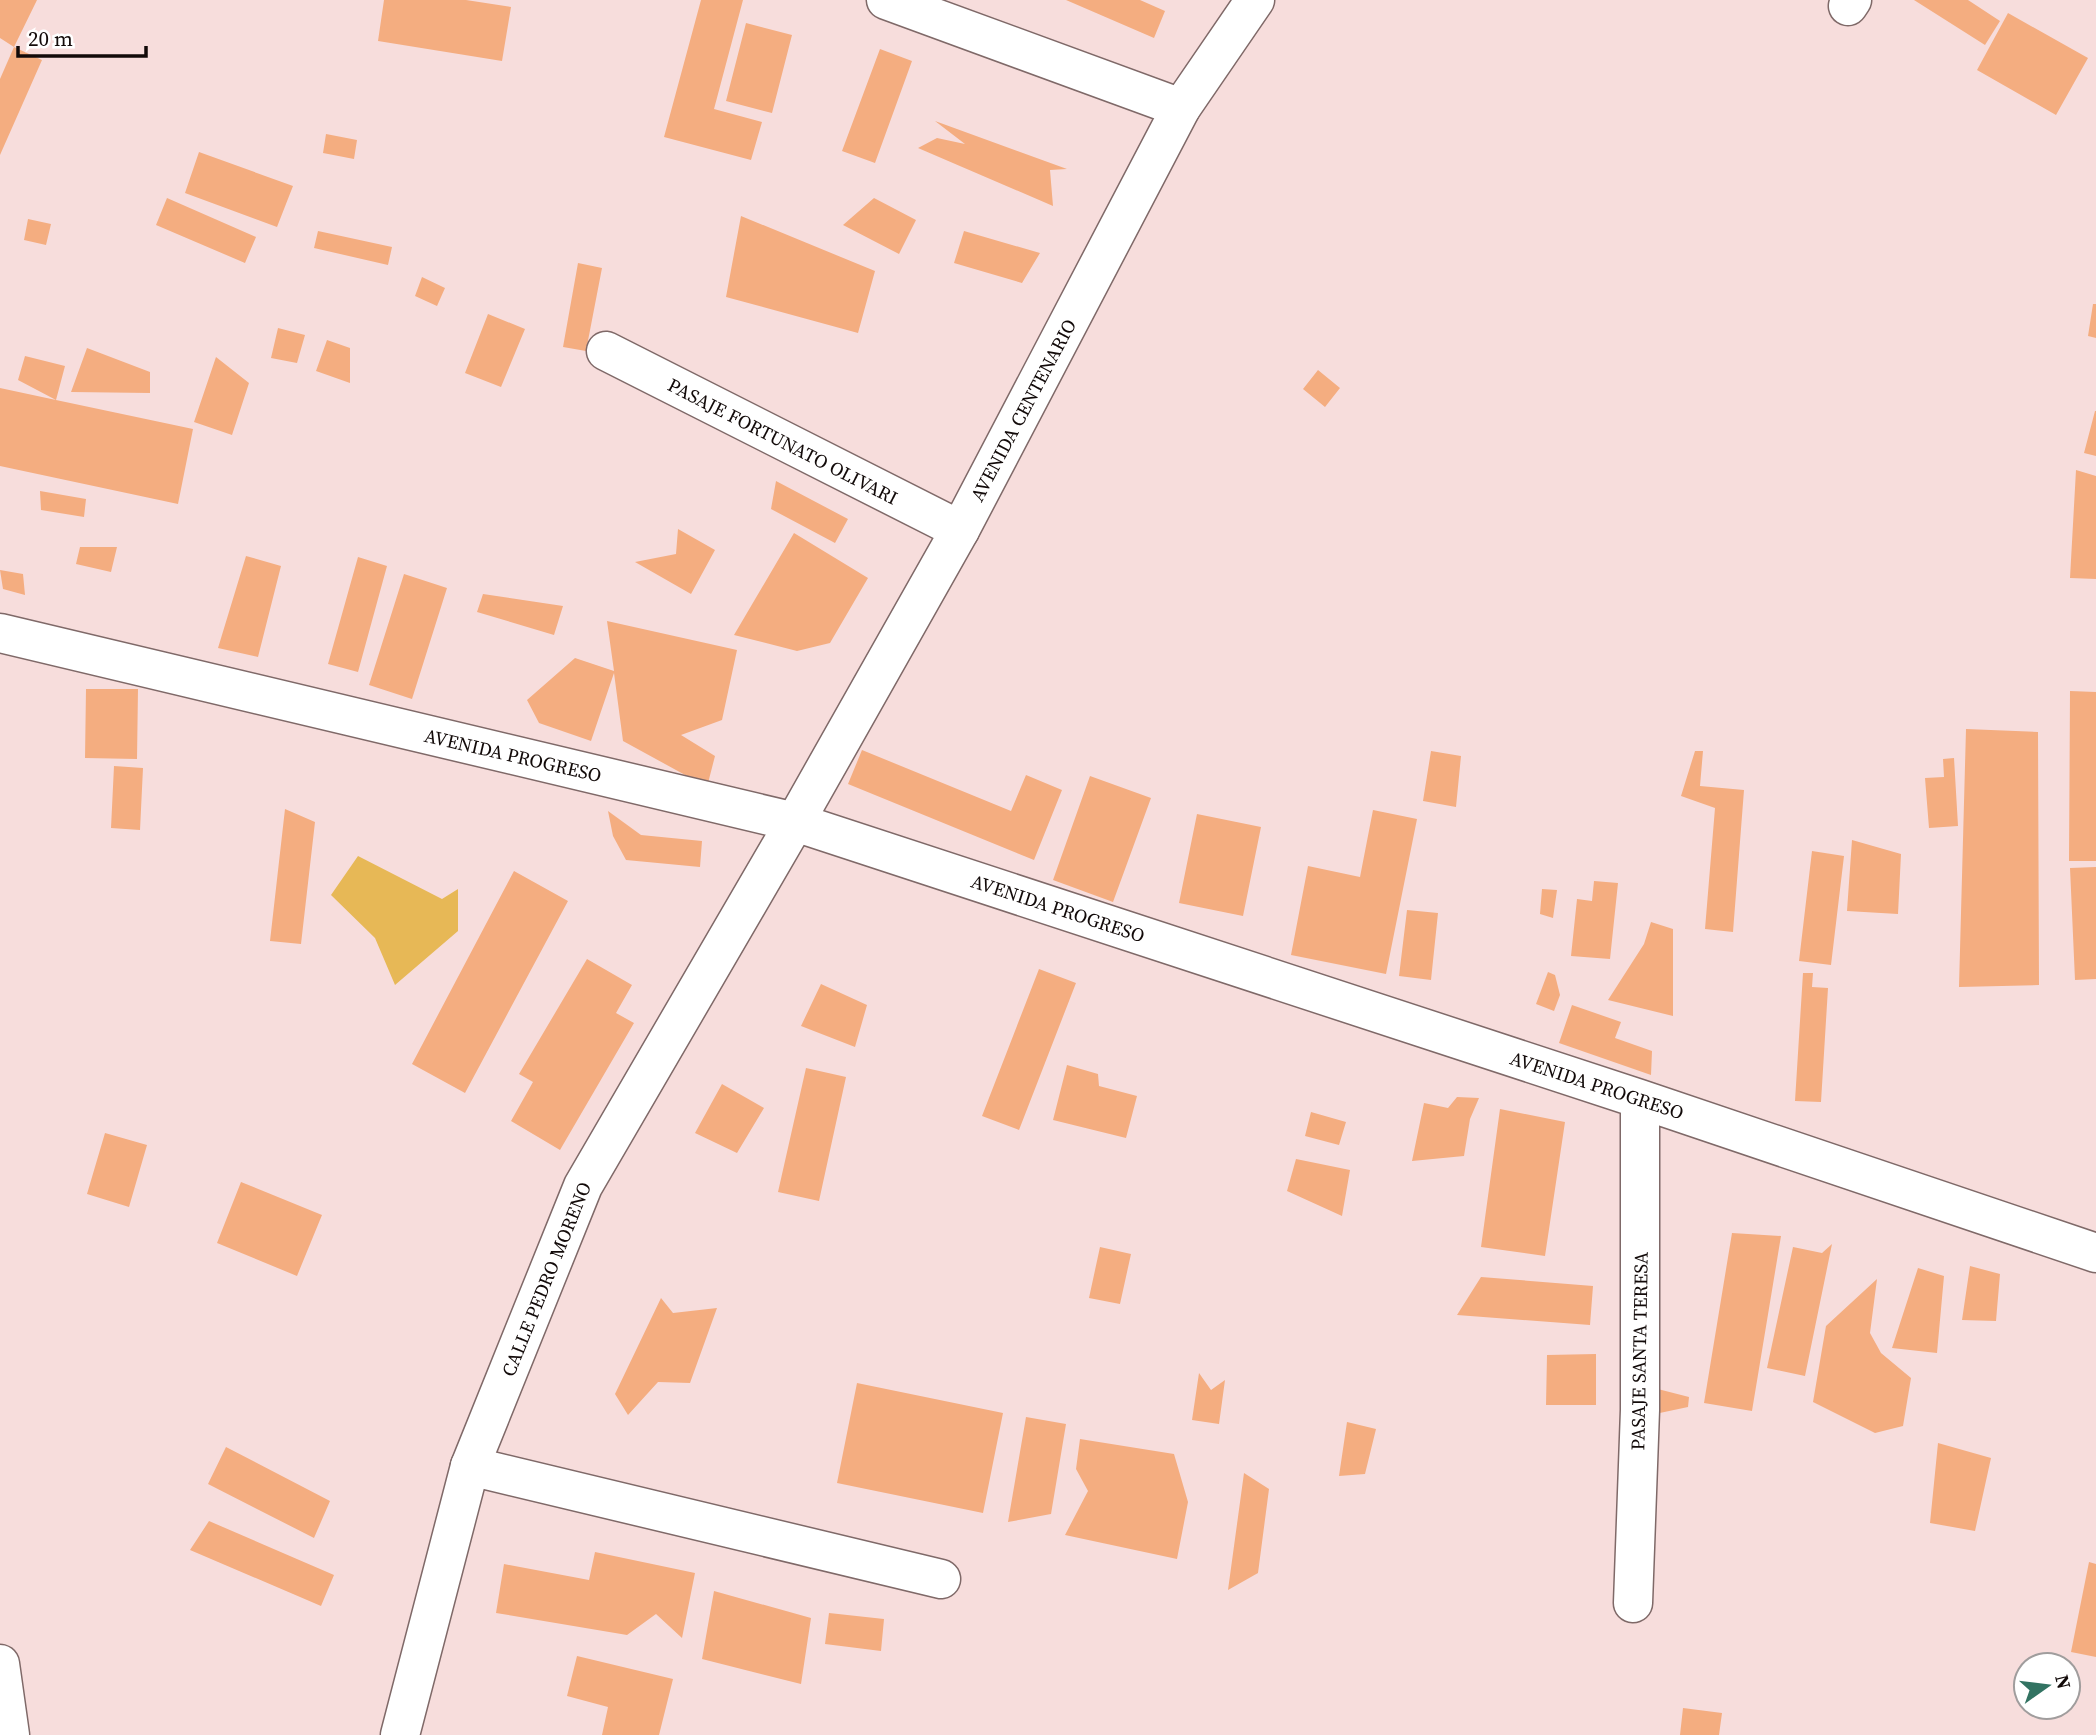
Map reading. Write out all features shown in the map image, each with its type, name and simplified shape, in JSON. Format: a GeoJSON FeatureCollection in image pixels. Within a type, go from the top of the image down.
{"type":"FeatureCollection","features":[{"type":"Feature","properties":{"kind":"street"},"geometry":{"type":"LineString","coordinates":[[887,0],[1181,108]]}},
{"type":"Feature","properties":{"kind":"street","name":"AVENIDA CENTENARIO"},"geometry":{"type":"LineString","coordinates":[[795,822],[960,530],[1181,108],[1255,0]]}},
{"type":"Feature","properties":{"kind":"street","name":"PASAJE FORTUNATO OLIVARI"},"geometry":{"type":"LineString","coordinates":[[606,351],[960,530]]}},
{"type":"Feature","properties":{"kind":"street","name":"AVENIDA PROGRESO"},"geometry":{"type":"LineString","coordinates":[[0,633],[795,822],[2096,1253]]}},
{"type":"Feature","properties":{"kind":"street","name":"CALLE PEDRO MORENO"},"geometry":{"type":"LineString","coordinates":[[400,1735],[470,1466],[583,1186],[795,822]]}},
{"type":"Feature","properties":{"kind":"street","name":"PASAJE SANTA TERESA"},"geometry":{"type":"LineString","coordinates":[[1633,1603],[1640,1410],[1640,1100]]}},
{"type":"Feature","properties":{"kind":"street"},"geometry":{"type":"LineString","coordinates":[[470,1466],[941,1579]]}},
{"type":"Feature","properties":{"kind":"street"},"geometry":{"type":"LineString","coordinates":[[0,1664],[10,1735]]}},
{"type":"Feature","properties":{"kind":"shaded area"},"geometry":{"type":"Polygon","coordinates":[[[358,856],[442,899],[458,889],[458,931],[395,985],[375,938],[331,895],[358,856]]]}},
{"type":"Feature","properties":{"kind":"building"},"geometry":{"type":"Polygon","coordinates":[[[0,0],[37,0],[14,47],[0,38],[0,0]]]}},
{"type":"Feature","properties":{"kind":"building"},"geometry":{"type":"Polygon","coordinates":[[[384,0],[466,0],[511,7],[502,61],[378,41],[384,0]]]}},
{"type":"Feature","properties":{"kind":"building"},"geometry":{"type":"Polygon","coordinates":[[[701,0],[743,0],[714,109],[762,122],[751,160],[664,137],[701,0]]]}},
{"type":"Feature","properties":{"kind":"building"},"geometry":{"type":"Polygon","coordinates":[[[1066,0],[1140,0],[1165,11],[1154,38],[1066,0]]]}},
{"type":"Feature","properties":{"kind":"building"},"geometry":{"type":"Polygon","coordinates":[[[1914,0],[1968,0],[2000,21],[1985,45],[1914,0]]]}},
{"type":"Feature","properties":{"kind":"building"},"geometry":{"type":"Polygon","coordinates":[[[2008,13],[2088,58],[2056,115],[1977,70],[2008,13]]]}},
{"type":"Feature","properties":{"kind":"building"},"geometry":{"type":"Polygon","coordinates":[[[746,23],[792,35],[772,113],[726,101],[746,23]]]}},
{"type":"Feature","properties":{"kind":"building"},"geometry":{"type":"Polygon","coordinates":[[[14,47],[42,60],[0,155],[0,79],[14,47]]]}},
{"type":"Feature","properties":{"kind":"building"},"geometry":{"type":"Polygon","coordinates":[[[880,49],[912,61],[875,163],[842,151],[880,49]]]}},
{"type":"Feature","properties":{"kind":"building"},"geometry":{"type":"Polygon","coordinates":[[[935,121],[1067,169],[1050,170],[1053,206],[918,148],[937,138],[965,144],[935,121]]]}},
{"type":"Feature","properties":{"kind":"building"},"geometry":{"type":"Polygon","coordinates":[[[326,134],[357,140],[354,159],[323,153],[326,134]]]}},
{"type":"Feature","properties":{"kind":"building"},"geometry":{"type":"Polygon","coordinates":[[[199,152],[293,186],[277,227],[185,193],[199,152]]]}},
{"type":"Feature","properties":{"kind":"building"},"geometry":{"type":"Polygon","coordinates":[[[167,198],[256,237],[245,263],[156,225],[167,198]]]}},
{"type":"Feature","properties":{"kind":"building"},"geometry":{"type":"Polygon","coordinates":[[[874,198],[916,220],[899,254],[843,225],[874,198]]]}},
{"type":"Feature","properties":{"kind":"building"},"geometry":{"type":"Polygon","coordinates":[[[741,216],[875,271],[858,333],[726,297],[741,216]]]}},
{"type":"Feature","properties":{"kind":"building"},"geometry":{"type":"Polygon","coordinates":[[[28,219],[51,224],[46,245],[24,240],[28,219]]]}},
{"type":"Feature","properties":{"kind":"building"},"geometry":{"type":"Polygon","coordinates":[[[318,231],[392,247],[388,265],[314,248],[318,231]]]}},
{"type":"Feature","properties":{"kind":"building"},"geometry":{"type":"Polygon","coordinates":[[[964,231],[1040,253],[1022,283],[954,263],[964,231]]]}},
{"type":"Feature","properties":{"kind":"building"},"geometry":{"type":"Polygon","coordinates":[[[578,263],[602,268],[586,351],[563,347],[578,263]]]}},
{"type":"Feature","properties":{"kind":"building"},"geometry":{"type":"Polygon","coordinates":[[[422,277],[445,288],[437,306],[415,296],[422,277]]]}},
{"type":"Feature","properties":{"kind":"building"},"geometry":{"type":"Polygon","coordinates":[[[2093,304],[2096,304],[2096,338],[2088,336],[2093,304]]]}},
{"type":"Feature","properties":{"kind":"building"},"geometry":{"type":"Polygon","coordinates":[[[488,314],[525,329],[501,387],[465,373],[488,314]]]}},
{"type":"Feature","properties":{"kind":"building"},"geometry":{"type":"Polygon","coordinates":[[[278,328],[305,335],[297,363],[271,358],[278,328]]]}},
{"type":"Feature","properties":{"kind":"building"},"geometry":{"type":"Polygon","coordinates":[[[327,340],[350,348],[350,383],[316,371],[327,340]]]}},
{"type":"Feature","properties":{"kind":"building"},"geometry":{"type":"Polygon","coordinates":[[[87,348],[150,372],[150,393],[71,392],[87,348]]]}},
{"type":"Feature","properties":{"kind":"building"},"geometry":{"type":"Polygon","coordinates":[[[25,356],[65,366],[56,400],[18,380],[25,356]]]}},
{"type":"Feature","properties":{"kind":"building"},"geometry":{"type":"Polygon","coordinates":[[[216,357],[249,383],[232,435],[194,422],[216,357]]]}},
{"type":"Feature","properties":{"kind":"building"},"geometry":{"type":"Polygon","coordinates":[[[1318,370],[1340,388],[1325,407],[1303,389],[1318,370]]]}},
{"type":"Feature","properties":{"kind":"building"},"geometry":{"type":"Polygon","coordinates":[[[0,388],[193,429],[178,504],[0,466],[0,388]]]}},
{"type":"Feature","properties":{"kind":"building"},"geometry":{"type":"Polygon","coordinates":[[[2096,411],[2096,456],[2084,453],[2096,411]]]}},
{"type":"Feature","properties":{"kind":"building"},"geometry":{"type":"Polygon","coordinates":[[[2076,470],[2096,476],[2096,579],[2070,578],[2076,470]]]}},
{"type":"Feature","properties":{"kind":"building"},"geometry":{"type":"Polygon","coordinates":[[[776,481],[848,519],[835,543],[771,509],[776,481]]]}},
{"type":"Feature","properties":{"kind":"building"},"geometry":{"type":"Polygon","coordinates":[[[40,491],[86,499],[84,517],[41,510],[40,491]]]}},
{"type":"Feature","properties":{"kind":"building"},"geometry":{"type":"Polygon","coordinates":[[[678,529],[715,550],[691,594],[635,562],[676,554],[678,529]]]}},
{"type":"Feature","properties":{"kind":"building"},"geometry":{"type":"Polygon","coordinates":[[[794,533],[868,578],[830,643],[797,651],[734,635],[794,533]]]}},
{"type":"Feature","properties":{"kind":"building"},"geometry":{"type":"Polygon","coordinates":[[[80,547],[117,547],[111,572],[76,564],[80,547]]]}},
{"type":"Feature","properties":{"kind":"building"},"geometry":{"type":"Polygon","coordinates":[[[246,556],[281,566],[258,657],[218,648],[246,556]]]}},
{"type":"Feature","properties":{"kind":"building"},"geometry":{"type":"Polygon","coordinates":[[[358,557],[387,566],[358,672],[328,664],[358,557]]]}},
{"type":"Feature","properties":{"kind":"building"},"geometry":{"type":"Polygon","coordinates":[[[0,570],[23,574],[25,595],[3,589],[0,570]]]}},
{"type":"Feature","properties":{"kind":"building"},"geometry":{"type":"Polygon","coordinates":[[[404,574],[447,588],[412,699],[369,685],[404,574]]]}},
{"type":"Feature","properties":{"kind":"building"},"geometry":{"type":"Polygon","coordinates":[[[483,594],[563,606],[554,635],[477,612],[483,594]]]}},
{"type":"Feature","properties":{"kind":"building"},"geometry":{"type":"Polygon","coordinates":[[[607,621],[737,650],[722,720],[681,735],[715,756],[707,787],[623,741],[614,673],[591,741],[539,723],[527,700],[575,658],[614,671],[607,621]]]}},
{"type":"Feature","properties":{"kind":"building"},"geometry":{"type":"Polygon","coordinates":[[[86,689],[138,689],[137,759],[85,758],[86,689]]]}},
{"type":"Feature","properties":{"kind":"building"},"geometry":{"type":"Polygon","coordinates":[[[2070,691],[2096,692],[2096,861],[2069,861],[2070,691]]]}},
{"type":"Feature","properties":{"kind":"building"},"geometry":{"type":"Polygon","coordinates":[[[1966,729],[2038,732],[2039,985],[1959,987],[1966,729]]]}},
{"type":"Feature","properties":{"kind":"building"},"geometry":{"type":"Polygon","coordinates":[[[862,750],[1011,811],[1026,775],[1062,790],[1034,860],[848,784],[862,750]]]}},
{"type":"Feature","properties":{"kind":"building"},"geometry":{"type":"Polygon","coordinates":[[[1431,751],[1461,756],[1456,807],[1423,801],[1431,751]]]}},
{"type":"Feature","properties":{"kind":"building"},"geometry":{"type":"Polygon","coordinates":[[[1695,751],[1703,751],[1700,786],[1744,790],[1733,932],[1705,929],[1715,808],[1681,796],[1695,751]]]}},
{"type":"Feature","properties":{"kind":"building"},"geometry":{"type":"Polygon","coordinates":[[[1954,758],[1958,826],[1929,828],[1925,778],[1944,777],[1943,759],[1954,758]]]}},
{"type":"Feature","properties":{"kind":"building"},"geometry":{"type":"Polygon","coordinates":[[[114,766],[143,768],[140,830],[111,828],[114,766]]]}},
{"type":"Feature","properties":{"kind":"building"},"geometry":{"type":"Polygon","coordinates":[[[1090,776],[1151,798],[1113,902],[1053,880],[1090,776]]]}},
{"type":"Feature","properties":{"kind":"building"},"geometry":{"type":"Polygon","coordinates":[[[285,809],[315,822],[301,944],[270,941],[285,809]]]}},
{"type":"Feature","properties":{"kind":"building"},"geometry":{"type":"Polygon","coordinates":[[[1373,810],[1417,819],[1386,974],[1291,955],[1308,866],[1360,877],[1373,810]]]}},
{"type":"Feature","properties":{"kind":"building"},"geometry":{"type":"Polygon","coordinates":[[[608,811],[641,835],[702,841],[700,867],[626,860],[613,836],[608,811]]]}},
{"type":"Feature","properties":{"kind":"building"},"geometry":{"type":"Polygon","coordinates":[[[1197,814],[1261,827],[1243,916],[1179,903],[1197,814]]]}},
{"type":"Feature","properties":{"kind":"building"},"geometry":{"type":"Polygon","coordinates":[[[1852,840],[1901,854],[1898,914],[1847,911],[1852,840]]]}},
{"type":"Feature","properties":{"kind":"building"},"geometry":{"type":"Polygon","coordinates":[[[1812,851],[1844,856],[1831,965],[1799,961],[1812,851]]]}},
{"type":"Feature","properties":{"kind":"building"},"geometry":{"type":"Polygon","coordinates":[[[2096,867],[2096,979],[2075,980],[2070,868],[2096,867]]]}},
{"type":"Feature","properties":{"kind":"building"},"geometry":{"type":"Polygon","coordinates":[[[514,871],[568,901],[465,1093],[412,1064],[514,871]]]}},
{"type":"Feature","properties":{"kind":"building"},"geometry":{"type":"Polygon","coordinates":[[[1594,881],[1618,883],[1610,959],[1571,956],[1577,899],[1592,901],[1594,881]]]}},
{"type":"Feature","properties":{"kind":"building"},"geometry":{"type":"Polygon","coordinates":[[[1542,889],[1557,890],[1553,918],[1540,914],[1542,889]]]}},
{"type":"Feature","properties":{"kind":"building"},"geometry":{"type":"Polygon","coordinates":[[[1407,910],[1438,913],[1431,980],[1399,976],[1407,910]]]}},
{"type":"Feature","properties":{"kind":"building"},"geometry":{"type":"Polygon","coordinates":[[[1651,922],[1673,929],[1673,1016],[1608,1000],[1644,944],[1651,922]]]}},
{"type":"Feature","properties":{"kind":"building"},"geometry":{"type":"Polygon","coordinates":[[[587,959],[632,985],[616,1013],[634,1023],[560,1150],[511,1121],[533,1082],[519,1074],[587,959]]]}},
{"type":"Feature","properties":{"kind":"building"},"geometry":{"type":"Polygon","coordinates":[[[1039,969],[1076,983],[1019,1130],[982,1116],[1039,969]]]}},
{"type":"Feature","properties":{"kind":"building"},"geometry":{"type":"Polygon","coordinates":[[[1548,972],[1555,975],[1560,995],[1554,1011],[1536,1004],[1548,972]]]}},
{"type":"Feature","properties":{"kind":"building"},"geometry":{"type":"Polygon","coordinates":[[[1803,973],[1813,973],[1812,987],[1828,988],[1821,1102],[1795,1101],[1803,973]]]}},
{"type":"Feature","properties":{"kind":"building"},"geometry":{"type":"Polygon","coordinates":[[[821,984],[867,1005],[855,1047],[801,1026],[821,984]]]}},
{"type":"Feature","properties":{"kind":"building"},"geometry":{"type":"Polygon","coordinates":[[[1572,1005],[1621,1022],[1615,1038],[1652,1051],[1651,1075],[1559,1043],[1572,1005]]]}},
{"type":"Feature","properties":{"kind":"building"},"geometry":{"type":"Polygon","coordinates":[[[1067,1065],[1098,1074],[1099,1086],[1137,1096],[1126,1138],[1053,1120],[1067,1065]]]}},
{"type":"Feature","properties":{"kind":"building"},"geometry":{"type":"Polygon","coordinates":[[[806,1068],[846,1077],[819,1201],[778,1192],[806,1068]]]}},
{"type":"Feature","properties":{"kind":"building"},"geometry":{"type":"Polygon","coordinates":[[[722,1084],[764,1108],[737,1153],[695,1133],[722,1084]]]}},
{"type":"Feature","properties":{"kind":"building"},"geometry":{"type":"Polygon","coordinates":[[[1457,1097],[1479,1098],[1470,1119],[1464,1156],[1412,1161],[1424,1103],[1448,1108],[1457,1097]]]}},
{"type":"Feature","properties":{"kind":"building"},"geometry":{"type":"Polygon","coordinates":[[[1500,1109],[1565,1122],[1545,1256],[1481,1247],[1500,1109]]]}},
{"type":"Feature","properties":{"kind":"building"},"geometry":{"type":"Polygon","coordinates":[[[1311,1112],[1346,1122],[1339,1145],[1305,1136],[1311,1112]]]}},
{"type":"Feature","properties":{"kind":"building"},"geometry":{"type":"Polygon","coordinates":[[[105,1133],[147,1145],[129,1207],[87,1194],[105,1133]]]}},
{"type":"Feature","properties":{"kind":"building"},"geometry":{"type":"Polygon","coordinates":[[[1296,1159],[1350,1170],[1342,1216],[1287,1191],[1296,1159]]]}},
{"type":"Feature","properties":{"kind":"building"},"geometry":{"type":"Polygon","coordinates":[[[241,1182],[322,1215],[297,1276],[217,1243],[241,1182]]]}},
{"type":"Feature","properties":{"kind":"building"},"geometry":{"type":"Polygon","coordinates":[[[1732,1233],[1781,1236],[1752,1411],[1704,1403],[1732,1233]]]}},
{"type":"Feature","properties":{"kind":"building"},"geometry":{"type":"Polygon","coordinates":[[[1832,1244],[1805,1376],[1767,1368],[1793,1247],[1822,1253],[1832,1244]]]}},
{"type":"Feature","properties":{"kind":"building"},"geometry":{"type":"Polygon","coordinates":[[[1100,1247],[1131,1254],[1120,1304],[1089,1298],[1100,1247]]]}},
{"type":"Feature","properties":{"kind":"building"},"geometry":{"type":"Polygon","coordinates":[[[1970,1266],[2000,1274],[1996,1321],[1962,1320],[1970,1266]]]}},
{"type":"Feature","properties":{"kind":"building"},"geometry":{"type":"Polygon","coordinates":[[[1918,1268],[1944,1276],[1937,1353],[1892,1348],[1918,1268]]]}},
{"type":"Feature","properties":{"kind":"building"},"geometry":{"type":"Polygon","coordinates":[[[1481,1277],[1593,1286],[1590,1325],[1457,1315],[1481,1277]]]}},
{"type":"Feature","properties":{"kind":"building"},"geometry":{"type":"Polygon","coordinates":[[[1877,1279],[1870,1333],[1881,1353],[1911,1378],[1903,1426],[1875,1433],[1813,1402],[1826,1326],[1877,1279]]]}},
{"type":"Feature","properties":{"kind":"building"},"geometry":{"type":"Polygon","coordinates":[[[661,1298],[673,1313],[717,1308],[690,1383],[658,1382],[628,1415],[615,1394],[661,1298]]]}},
{"type":"Feature","properties":{"kind":"building"},"geometry":{"type":"Polygon","coordinates":[[[1596,1354],[1596,1405],[1546,1405],[1547,1355],[1596,1354]]]}},
{"type":"Feature","properties":{"kind":"building"},"geometry":{"type":"Polygon","coordinates":[[[1199,1373],[1211,1390],[1225,1380],[1219,1424],[1192,1420],[1199,1373]]]}},
{"type":"Feature","properties":{"kind":"building"},"geometry":{"type":"Polygon","coordinates":[[[857,1383],[1003,1413],[983,1513],[837,1483],[857,1383]]]}},
{"type":"Feature","properties":{"kind":"building"},"geometry":{"type":"Polygon","coordinates":[[[1650,1387],[1689,1397],[1688,1407],[1655,1414],[1650,1387]]]}},
{"type":"Feature","properties":{"kind":"building"},"geometry":{"type":"Polygon","coordinates":[[[1026,1417],[1066,1424],[1051,1514],[1008,1522],[1026,1417]]]}},
{"type":"Feature","properties":{"kind":"building"},"geometry":{"type":"Polygon","coordinates":[[[1347,1422],[1376,1429],[1365,1474],[1339,1476],[1347,1422]]]}},
{"type":"Feature","properties":{"kind":"building"},"geometry":{"type":"Polygon","coordinates":[[[1080,1439],[1174,1454],[1188,1502],[1177,1559],[1065,1535],[1088,1491],[1076,1469],[1080,1439]]]}},
{"type":"Feature","properties":{"kind":"building"},"geometry":{"type":"Polygon","coordinates":[[[1938,1443],[1991,1458],[1975,1531],[1930,1523],[1938,1443]]]}},
{"type":"Feature","properties":{"kind":"building"},"geometry":{"type":"Polygon","coordinates":[[[226,1447],[330,1501],[314,1538],[208,1484],[226,1447]]]}},
{"type":"Feature","properties":{"kind":"building"},"geometry":{"type":"Polygon","coordinates":[[[1244,1473],[1269,1489],[1258,1573],[1228,1590],[1244,1473]]]}},
{"type":"Feature","properties":{"kind":"building"},"geometry":{"type":"Polygon","coordinates":[[[209,1521],[334,1575],[321,1606],[190,1550],[209,1521]]]}},
{"type":"Feature","properties":{"kind":"building"},"geometry":{"type":"Polygon","coordinates":[[[595,1552],[695,1573],[682,1638],[656,1614],[627,1635],[496,1613],[504,1564],[589,1580],[595,1552]]]}},
{"type":"Feature","properties":{"kind":"building"},"geometry":{"type":"Polygon","coordinates":[[[2089,1562],[2096,1564],[2096,1657],[2082,1654],[2082,1651],[2071,1651],[2089,1562]]]}},
{"type":"Feature","properties":{"kind":"building"},"geometry":{"type":"Polygon","coordinates":[[[714,1591],[811,1618],[801,1684],[702,1659],[714,1591]]]}},
{"type":"Feature","properties":{"kind":"building"},"geometry":{"type":"Polygon","coordinates":[[[829,1613],[884,1619],[881,1651],[825,1644],[829,1613]]]}},
{"type":"Feature","properties":{"kind":"building"},"geometry":{"type":"Polygon","coordinates":[[[577,1656],[673,1679],[659,1735],[602,1735],[608,1707],[567,1696],[577,1656]]]}},
{"type":"Feature","properties":{"kind":"building"},"geometry":{"type":"Polygon","coordinates":[[[1683,1708],[1722,1713],[1719,1735],[1680,1735],[1683,1708]]]}}]}
